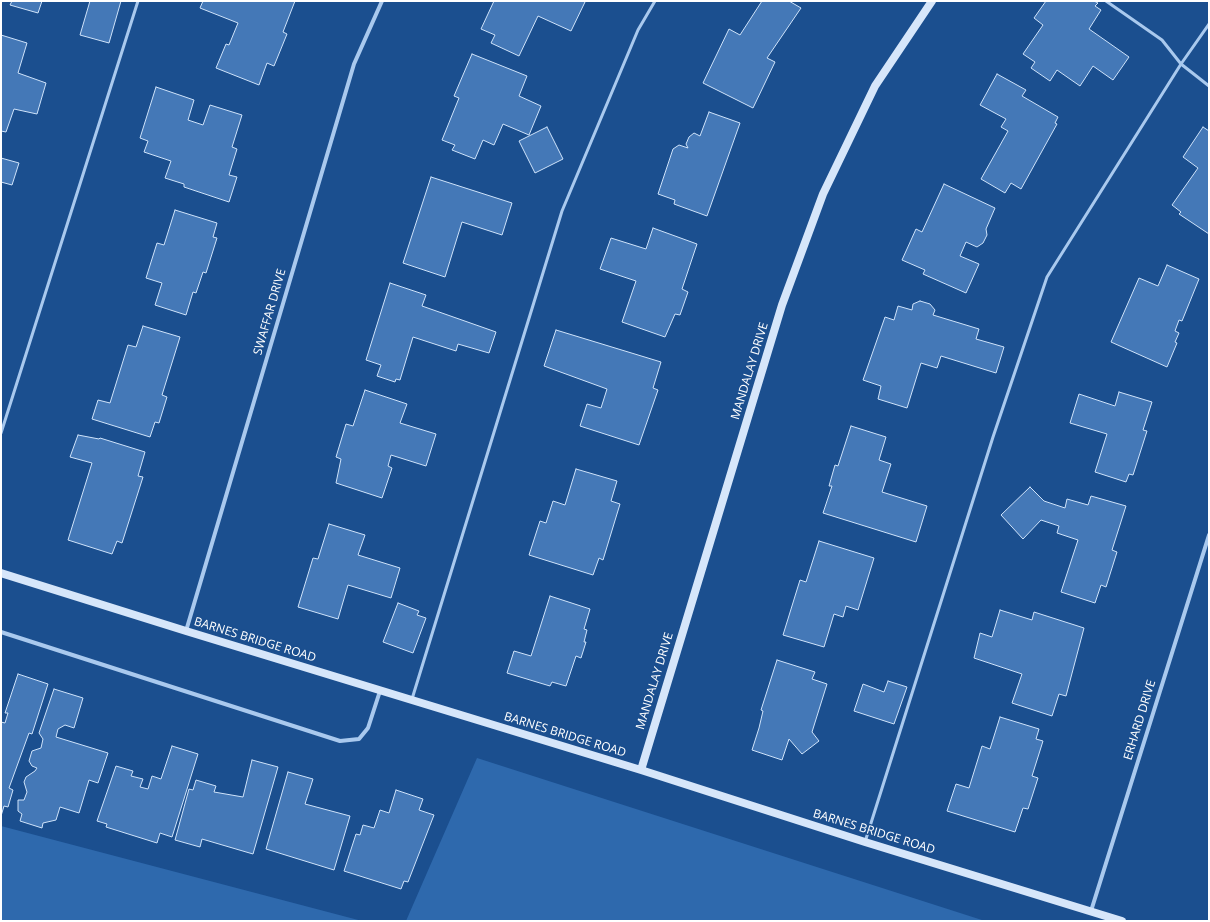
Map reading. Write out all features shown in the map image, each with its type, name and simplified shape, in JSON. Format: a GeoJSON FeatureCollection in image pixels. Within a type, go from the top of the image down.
{"type":"FeatureCollection","features":[{"type":"Feature","properties":{"kind":"street","name":"SWAFFAR DRIVE"},"geometry":{"type":"LineString","coordinates":[[186,631],[354,64],[382,1]]}},
{"type":"Feature","properties":{"kind":"street","name":"MANDALAY DRIVE"},"geometry":{"type":"LineString","coordinates":[[641,770],[782,305],[823,194],[875,86],[932,1]]}},
{"type":"Feature","properties":{"kind":"street","name":"ERHARD DRIVE"},"geometry":{"type":"LineString","coordinates":[[1091,911],[1209,534]]}},
{"type":"Feature","properties":{"kind":"street","name":"BARNES BRIDGE ROAD"},"geometry":{"type":"LineString","coordinates":[[1,573],[380,691],[641,770],[865,842],[1122,921]]}},
{"type":"Feature","properties":{"kind":"street"},"geometry":{"type":"LineString","coordinates":[[1,632],[340,741],[359,739],[368,728],[380,691]]}},
{"type":"Feature","properties":{"kind":"lane"},"geometry":{"type":"LineString","coordinates":[[1,433],[138,1]]}},
{"type":"Feature","properties":{"kind":"lane"},"geometry":{"type":"LineString","coordinates":[[411,700],[562,211],[638,30],[655,1]]}},
{"type":"Feature","properties":{"kind":"lane"},"geometry":{"type":"LineString","coordinates":[[1106,1],[1162,40],[1181,64],[1209,86]]}},
{"type":"Feature","properties":{"kind":"lane"},"geometry":{"type":"LineString","coordinates":[[865,842],[993,437],[1047,277],[1181,64],[1209,24]]}},
{"type":"Feature","properties":{"kind":"shaded area"},"geometry":{"type":"Polygon","coordinates":[[[477,758],[985,921],[406,921],[477,758]]]}},
{"type":"Feature","properties":{"kind":"shaded area"},"geometry":{"type":"Polygon","coordinates":[[[1,826],[362,921],[1,921],[1,826]]]}},
{"type":"Feature","properties":{"kind":"building"},"geometry":{"type":"Polygon","coordinates":[[[12,1],[42,1],[38,13],[10,5],[12,1]]]}},
{"type":"Feature","properties":{"kind":"building"},"geometry":{"type":"Polygon","coordinates":[[[90,1],[121,1],[109,43],[80,35],[90,1]]]}},
{"type":"Feature","properties":{"kind":"building"},"geometry":{"type":"Polygon","coordinates":[[[203,1],[295,1],[283,32],[287,34],[274,66],[267,63],[259,85],[216,68],[226,44],[229,45],[238,23],[200,8],[203,1]]]}},
{"type":"Feature","properties":{"kind":"building"},"geometry":{"type":"Polygon","coordinates":[[[494,1],[585,2],[571,31],[538,16],[519,56],[491,43],[495,35],[481,29],[494,1]]]}},
{"type":"Feature","properties":{"kind":"building"},"geometry":{"type":"Polygon","coordinates":[[[762,1],[789,1],[801,8],[767,58],[775,62],[753,108],[703,83],[729,29],[740,35],[762,1]]]}},
{"type":"Feature","properties":{"kind":"building"},"geometry":{"type":"Polygon","coordinates":[[[1046,1],[1094,1],[1098,3],[1095,6],[1101,10],[1089,29],[1129,57],[1113,80],[1093,66],[1080,86],[1057,70],[1050,81],[1031,68],[1035,62],[1023,54],[1043,25],[1034,18],[1046,1]]]}},
{"type":"Feature","properties":{"kind":"building"},"geometry":{"type":"Polygon","coordinates":[[[1,35],[27,43],[18,73],[46,83],[37,114],[14,109],[6,132],[1,131],[1,35]]]}},
{"type":"Feature","properties":{"kind":"building"},"geometry":{"type":"Polygon","coordinates":[[[472,54],[527,76],[519,96],[541,106],[529,135],[503,124],[494,145],[483,140],[475,159],[452,150],[455,145],[442,140],[459,98],[454,96],[472,54]]]}},
{"type":"Feature","properties":{"kind":"building"},"geometry":{"type":"Polygon","coordinates":[[[997,74],[1026,90],[1022,96],[1058,117],[1055,123],[1057,124],[1021,189],[1011,183],[1005,193],[981,179],[1008,131],[1001,127],[1006,119],[980,105],[997,74]]]}},
{"type":"Feature","properties":{"kind":"building"},"geometry":{"type":"Polygon","coordinates":[[[156,87],[194,100],[188,120],[203,125],[210,105],[242,115],[232,147],[237,149],[229,175],[237,177],[229,202],[184,187],[184,184],[165,178],[171,161],[144,152],[148,141],[140,138],[156,87]]]}},
{"type":"Feature","properties":{"kind":"building"},"geometry":{"type":"Polygon","coordinates":[[[709,112],[740,123],[707,216],[674,204],[675,200],[658,194],[673,149],[679,145],[688,148],[686,144],[689,137],[694,133],[700,136],[709,112]]]}},
{"type":"Feature","properties":{"kind":"building"},"geometry":{"type":"Polygon","coordinates":[[[547,127],[563,159],[535,173],[519,141],[547,127]]]}},
{"type":"Feature","properties":{"kind":"building"},"geometry":{"type":"Polygon","coordinates":[[[1203,127],[1209,131],[1209,234],[1179,214],[1181,212],[1172,205],[1198,168],[1183,157],[1203,127]]]}},
{"type":"Feature","properties":{"kind":"building"},"geometry":{"type":"Polygon","coordinates":[[[1,158],[19,163],[12,185],[1,182],[1,158]]]}},
{"type":"Feature","properties":{"kind":"building"},"geometry":{"type":"Polygon","coordinates":[[[431,177],[512,203],[502,235],[462,222],[445,277],[403,263],[431,177]]]}},
{"type":"Feature","properties":{"kind":"building"},"geometry":{"type":"Polygon","coordinates":[[[944,184],[995,208],[986,229],[987,235],[983,243],[977,247],[966,242],[960,256],[979,264],[966,293],[923,274],[925,270],[902,260],[916,229],[922,232],[944,184]]]}},
{"type":"Feature","properties":{"kind":"building"},"geometry":{"type":"Polygon","coordinates":[[[175,210],[217,223],[213,237],[217,238],[206,273],[203,272],[196,293],[193,292],[186,315],[155,305],[162,283],[146,278],[157,243],[164,245],[175,210]]]}},
{"type":"Feature","properties":{"kind":"building"},"geometry":{"type":"Polygon","coordinates":[[[653,228],[697,244],[682,289],[688,292],[680,315],[675,314],[665,337],[622,322],[636,281],[600,269],[611,238],[646,249],[653,228]]]}},
{"type":"Feature","properties":{"kind":"building"},"geometry":{"type":"Polygon","coordinates":[[[1167,265],[1199,279],[1182,321],[1179,320],[1175,331],[1179,333],[1175,342],[1177,343],[1167,367],[1111,342],[1139,278],[1158,286],[1167,265]]]}},
{"type":"Feature","properties":{"kind":"building"},"geometry":{"type":"Polygon","coordinates":[[[390,283],[426,295],[422,306],[496,332],[489,353],[458,344],[456,351],[413,337],[400,380],[396,379],[395,382],[377,376],[381,365],[366,360],[390,283]]]}},
{"type":"Feature","properties":{"kind":"building"},"geometry":{"type":"Polygon","coordinates":[[[920,301],[930,304],[935,310],[933,315],[979,329],[976,339],[1004,347],[996,373],[941,356],[937,368],[921,363],[907,408],[878,399],[881,386],[863,380],[885,317],[894,320],[898,306],[912,310],[913,304],[920,301]]]}},
{"type":"Feature","properties":{"kind":"building"},"geometry":{"type":"Polygon","coordinates":[[[143,326],[180,337],[162,395],[167,397],[159,423],[155,422],[150,437],[92,419],[98,400],[110,403],[128,345],[136,347],[143,326]]]}},
{"type":"Feature","properties":{"kind":"building"},"geometry":{"type":"Polygon","coordinates":[[[556,330],[661,362],[653,388],[658,390],[639,445],[580,426],[587,404],[601,408],[607,389],[544,366],[556,330]]]}},
{"type":"Feature","properties":{"kind":"building"},"geometry":{"type":"Polygon","coordinates":[[[365,390],[407,404],[400,423],[436,434],[426,466],[391,455],[388,466],[392,468],[382,498],[336,483],[341,459],[336,457],[346,424],[353,426],[365,390]]]}},
{"type":"Feature","properties":{"kind":"building"},"geometry":{"type":"Polygon","coordinates":[[[1119,392],[1152,402],[1143,430],[1147,431],[1133,475],[1129,474],[1126,482],[1095,472],[1107,434],[1070,423],[1079,394],[1115,406],[1119,392]]]}},
{"type":"Feature","properties":{"kind":"building"},"geometry":{"type":"Polygon","coordinates":[[[851,426],[886,437],[879,460],[891,464],[882,492],[927,506],[916,542],[823,513],[832,486],[829,486],[835,465],[838,466],[851,426]]]}},
{"type":"Feature","properties":{"kind":"building"},"geometry":{"type":"Polygon","coordinates":[[[78,435],[100,438],[145,452],[138,476],[143,477],[122,543],[117,541],[112,554],[68,540],[92,463],[70,457],[78,435]]]}},
{"type":"Feature","properties":{"kind":"building"},"geometry":{"type":"Polygon","coordinates":[[[576,469],[617,481],[611,501],[620,504],[603,560],[599,558],[593,575],[529,555],[540,521],[546,523],[553,501],[565,505],[576,469]]]}},
{"type":"Feature","properties":{"kind":"building"},"geometry":{"type":"Polygon","coordinates":[[[1030,487],[1044,501],[1065,508],[1067,499],[1088,505],[1091,496],[1126,506],[1112,550],[1117,552],[1106,587],[1101,585],[1095,603],[1061,592],[1078,540],[1057,533],[1059,526],[1041,520],[1023,539],[1001,515],[1030,487]]]}},
{"type":"Feature","properties":{"kind":"building"},"geometry":{"type":"Polygon","coordinates":[[[329,524],[365,535],[358,555],[400,568],[391,598],[348,585],[338,619],[298,607],[313,558],[318,559],[329,524]]]}},
{"type":"Feature","properties":{"kind":"building"},"geometry":{"type":"Polygon","coordinates":[[[819,541],[874,558],[858,610],[846,606],[843,617],[834,614],[824,647],[783,635],[800,580],[806,582],[819,541]]]}},
{"type":"Feature","properties":{"kind":"building"},"geometry":{"type":"Polygon","coordinates":[[[550,596],[590,609],[584,629],[587,630],[584,642],[586,642],[581,658],[576,656],[566,686],[552,682],[550,686],[507,673],[514,651],[531,656],[550,596]]]}},
{"type":"Feature","properties":{"kind":"building"},"geometry":{"type":"Polygon","coordinates":[[[398,603],[419,611],[417,615],[426,618],[413,653],[383,642],[398,603]]]}},
{"type":"Feature","properties":{"kind":"building"},"geometry":{"type":"Polygon","coordinates":[[[1000,610],[1032,620],[1034,612],[1084,628],[1066,696],[1059,694],[1052,716],[1012,703],[1022,674],[974,658],[980,633],[992,637],[1000,610]]]}},
{"type":"Feature","properties":{"kind":"building"},"geometry":{"type":"Polygon","coordinates":[[[777,660],[815,672],[812,679],[827,684],[812,732],[819,741],[802,754],[789,739],[782,760],[752,750],[763,711],[761,710],[777,660]]]}},
{"type":"Feature","properties":{"kind":"building"},"geometry":{"type":"Polygon","coordinates":[[[18,674],[48,684],[32,734],[29,733],[9,788],[13,790],[8,807],[4,806],[1,816],[1,722],[5,723],[8,713],[5,713],[18,674]]]}},
{"type":"Feature","properties":{"kind":"building"},"geometry":{"type":"Polygon","coordinates":[[[888,681],[907,687],[894,724],[854,711],[863,684],[884,692],[888,681]]]}},
{"type":"Feature","properties":{"kind":"building"},"geometry":{"type":"Polygon","coordinates":[[[54,689],[83,698],[74,728],[65,725],[58,729],[56,737],[108,753],[98,783],[89,780],[79,813],[60,807],[56,820],[43,823],[42,828],[20,821],[22,814],[18,811],[18,800],[24,800],[27,792],[24,782],[26,777],[37,768],[32,766],[29,761],[32,751],[41,748],[43,739],[39,733],[54,689]]]}},
{"type":"Feature","properties":{"kind":"building"},"geometry":{"type":"Polygon","coordinates":[[[1000,717],[1039,729],[1036,739],[1043,741],[1032,776],[1038,778],[1028,809],[1023,808],[1015,832],[947,811],[956,784],[969,788],[982,746],[990,749],[1000,717]]]}},
{"type":"Feature","properties":{"kind":"building"},"geometry":{"type":"Polygon","coordinates":[[[172,746],[198,754],[172,837],[160,833],[157,843],[106,827],[107,824],[97,821],[116,766],[133,771],[131,776],[143,779],[140,787],[148,789],[152,776],[161,779],[172,746]]]}},
{"type":"Feature","properties":{"kind":"building"},"geometry":{"type":"Polygon","coordinates":[[[252,760],[278,767],[253,854],[202,839],[200,847],[175,840],[189,789],[193,790],[196,780],[216,786],[214,792],[243,797],[252,760]]]}},
{"type":"Feature","properties":{"kind":"building"},"geometry":{"type":"Polygon","coordinates":[[[288,772],[313,779],[305,804],[350,816],[334,870],[266,849],[288,772]]]}},
{"type":"Feature","properties":{"kind":"building"},"geometry":{"type":"Polygon","coordinates":[[[396,790],[423,799],[419,810],[434,815],[408,882],[404,881],[401,889],[344,871],[356,834],[360,835],[363,825],[374,828],[380,810],[389,813],[396,790]]]}}]}
